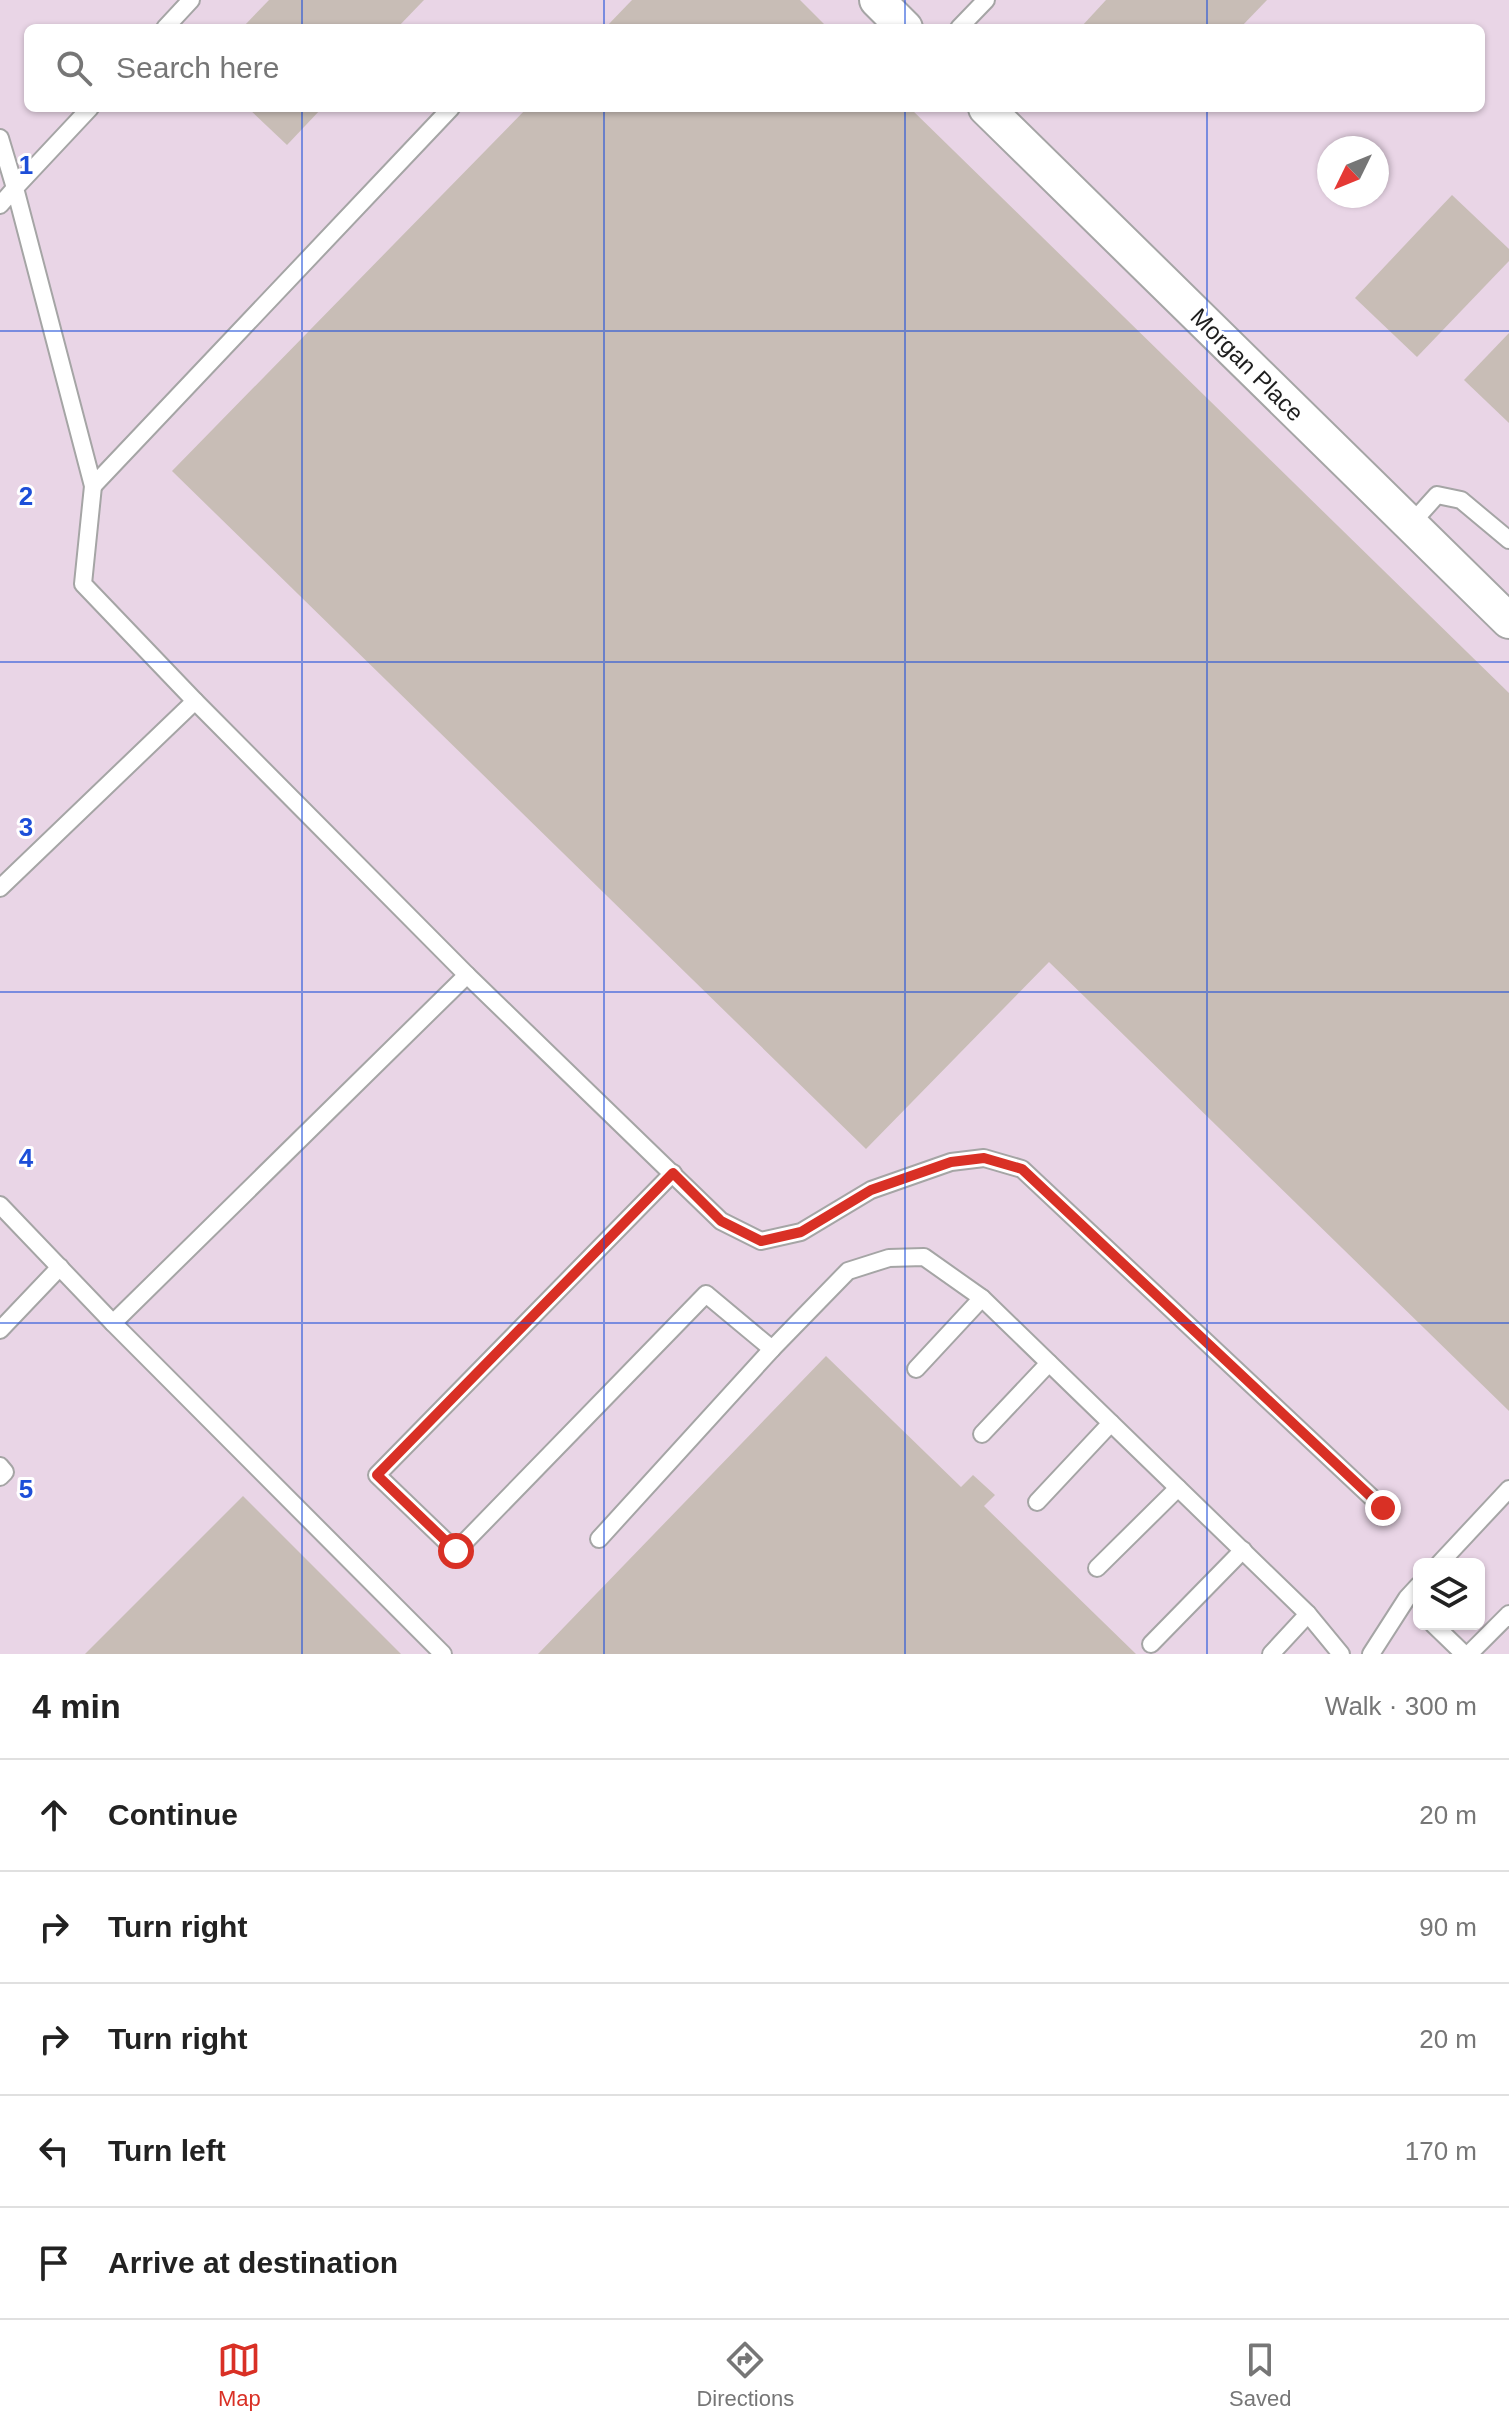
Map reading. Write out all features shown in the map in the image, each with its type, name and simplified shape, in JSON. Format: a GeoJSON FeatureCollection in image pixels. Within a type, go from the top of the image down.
{"type":"FeatureCollection","features":[{"type":"Feature","properties":{"kind":"street"},"geometry":{"type":"LineString","coordinates":[[877,0],[901,24]]}},
{"type":"Feature","properties":{"kind":"street","name":"Morgan Place"},"geometry":{"type":"LineString","coordinates":[[990,112],[1509,621]]}},
{"type":"Feature","properties":{"kind":"lane"},"geometry":{"type":"LineString","coordinates":[[169,24],[191,0]]}},
{"type":"Feature","properties":{"kind":"lane"},"geometry":{"type":"LineString","coordinates":[[963,24],[986,0]]}},
{"type":"Feature","properties":{"kind":"lane"},"geometry":{"type":"LineString","coordinates":[[0,205],[86,112]]}},
{"type":"Feature","properties":{"kind":"lane"},"geometry":{"type":"LineString","coordinates":[[93,486],[447,112]]}},
{"type":"Feature","properties":{"kind":"lane"},"geometry":{"type":"LineString","coordinates":[[0,138],[93,486],[83,584],[467,975],[721,1221],[761,1241],[801,1232],[871,1190],[951,1162],[984,1158],[1022,1169],[1383,1508]]}},
{"type":"Feature","properties":{"kind":"lane"},"geometry":{"type":"LineString","coordinates":[[1410,525],[1437,495],[1461,500],[1509,540]]}},
{"type":"Feature","properties":{"kind":"lane"},"geometry":{"type":"LineString","coordinates":[[0,888],[195,701]]}},
{"type":"Feature","properties":{"kind":"lane"},"geometry":{"type":"LineString","coordinates":[[113,1323],[467,975]]}},
{"type":"Feature","properties":{"kind":"lane"},"geometry":{"type":"LineString","coordinates":[[673,1173],[377,1475],[456,1551],[706,1294],[772,1349]]}},
{"type":"Feature","properties":{"kind":"lane"},"geometry":{"type":"LineString","coordinates":[[0,1205],[113,1323],[443,1654]]}},
{"type":"Feature","properties":{"kind":"lane"},"geometry":{"type":"LineString","coordinates":[[599,1539],[772,1349],[848,1271],[889,1258],[924,1257],[982,1298],[1308,1614],[1341,1654]]}},
{"type":"Feature","properties":{"kind":"lane"},"geometry":{"type":"LineString","coordinates":[[0,1330],[60,1267]]}},
{"type":"Feature","properties":{"kind":"lane"},"geometry":{"type":"LineString","coordinates":[[916,1369],[982,1298]]}},
{"type":"Feature","properties":{"kind":"lane"},"geometry":{"type":"LineString","coordinates":[[982,1434],[1049,1363]]}},
{"type":"Feature","properties":{"kind":"lane"},"geometry":{"type":"LineString","coordinates":[[1037,1502],[1111,1423]]}},
{"type":"Feature","properties":{"kind":"lane"},"geometry":{"type":"LineString","coordinates":[[0,1466],[5,1472],[0,1477]]}},
{"type":"Feature","properties":{"kind":"lane"},"geometry":{"type":"LineString","coordinates":[[1097,1568],[1178,1488]]}},
{"type":"Feature","properties":{"kind":"lane"},"geometry":{"type":"LineString","coordinates":[[1445,1558],[1509,1489]]}},
{"type":"Feature","properties":{"kind":"lane"},"geometry":{"type":"LineString","coordinates":[[1151,1644],[1243,1550]]}},
{"type":"Feature","properties":{"kind":"lane"},"geometry":{"type":"LineString","coordinates":[[1371,1654],[1413,1601]]}},
{"type":"Feature","properties":{"kind":"lane"},"geometry":{"type":"LineString","coordinates":[[1271,1654],[1308,1614]]}},
{"type":"Feature","properties":{"kind":"lane"},"geometry":{"type":"LineString","coordinates":[[1440,1630],[1466,1654],[1509,1614]]}},
{"type":"Feature","properties":{"kind":"shaded area"},"geometry":{"type":"Polygon","coordinates":[[[0,0],[1509,0],[1509,1654],[0,1654],[0,0]]]}},
{"type":"Feature","properties":{"kind":"building"},"geometry":{"type":"Polygon","coordinates":[[[269,0],[424,0],[401,24],[246,24],[269,0]]]}},
{"type":"Feature","properties":{"kind":"building"},"geometry":{"type":"Polygon","coordinates":[[[632,0],[800,0],[824,24],[609,24],[632,0]]]}},
{"type":"Feature","properties":{"kind":"building"},"geometry":{"type":"Polygon","coordinates":[[[1106,0],[1267,0],[1244,24],[1084,24],[1106,0]]]}},
{"type":"Feature","properties":{"kind":"building"},"geometry":{"type":"Polygon","coordinates":[[[252,112],[318,112],[287,145],[252,112]]]}},
{"type":"Feature","properties":{"kind":"building"},"geometry":{"type":"Polygon","coordinates":[[[523,112],[914,112],[1509,693],[1509,1411],[1049,962],[866,1149],[172,471],[523,112]]]}},
{"type":"Feature","properties":{"kind":"building"},"geometry":{"type":"Polygon","coordinates":[[[1452,195],[1509,249],[1509,261],[1417,357],[1355,298],[1452,195]]]}},
{"type":"Feature","properties":{"kind":"building"},"geometry":{"type":"Polygon","coordinates":[[[1509,333],[1509,423],[1464,380],[1509,333]]]}},
{"type":"Feature","properties":{"kind":"building"},"geometry":{"type":"Polygon","coordinates":[[[826,1356],[961,1487],[973,1475],[995,1495],[984,1506],[1136,1654],[538,1654],[826,1356]]]}},
{"type":"Feature","properties":{"kind":"building"},"geometry":{"type":"Polygon","coordinates":[[[243,1496],[401,1654],[85,1654],[243,1496]]]}},
{"type":"Feature","properties":{"kind":"route"},"geometry":{"type":"LineString","coordinates":[[456,1551],[377,1475],[673,1173],[721,1221],[761,1241],[801,1232],[871,1190],[951,1162],[984,1158],[1022,1169],[1383,1508]]}}]}
